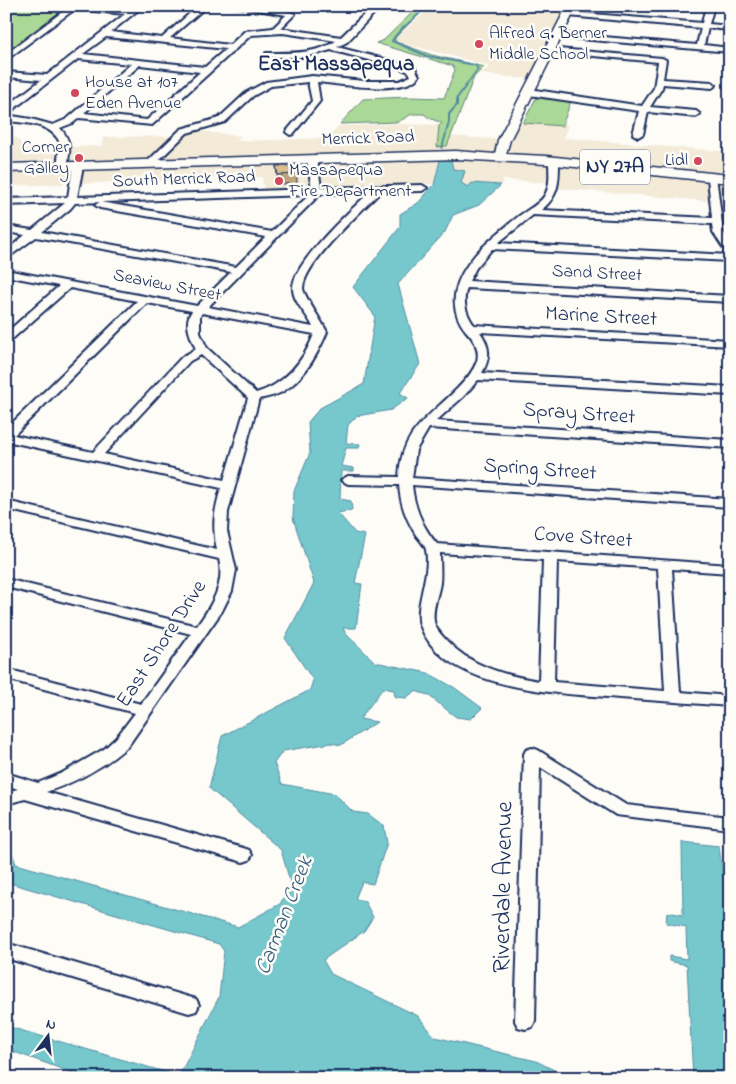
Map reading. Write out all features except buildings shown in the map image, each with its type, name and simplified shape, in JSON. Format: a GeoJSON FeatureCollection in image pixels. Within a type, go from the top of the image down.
{"type":"FeatureCollection","features":[{"type":"Feature","properties":{"kind":"main road"},"geometry":{"type":"LineString","coordinates":[[500,156],[504,140],[570,10]]}},
{"type":"Feature","properties":{"kind":"main road"},"geometry":{"type":"LineString","coordinates":[[456,155],[486,151],[504,140]]}},
{"type":"Feature","properties":{"kind":"main road"},"geometry":{"type":"LineString","coordinates":[[504,140],[512,150],[550,160]]}},
{"type":"Feature","properties":{"kind":"main road","name":"Merrick Road"},"geometry":{"type":"LineString","coordinates":[[6,168],[456,155],[550,160],[730,179]]}},
{"type":"Feature","properties":{"kind":"street"},"geometry":{"type":"LineString","coordinates":[[6,58],[75,6],[131,12]]}},
{"type":"Feature","properties":{"kind":"street"},"geometry":{"type":"LineString","coordinates":[[6,112],[139,6]]}},
{"type":"Feature","properties":{"kind":"street"},"geometry":{"type":"LineString","coordinates":[[164,40],[203,6]]}},
{"type":"Feature","properties":{"kind":"street"},"geometry":{"type":"LineString","coordinates":[[239,6],[289,12],[291,15],[274,31]]}},
{"type":"Feature","properties":{"kind":"street"},"geometry":{"type":"LineString","coordinates":[[269,55],[316,54],[331,48],[344,40],[378,6]]}},
{"type":"Feature","properties":{"kind":"street"},"geometry":{"type":"LineString","coordinates":[[700,47],[710,6]]}},
{"type":"Feature","properties":{"kind":"street"},"geometry":{"type":"LineString","coordinates":[[719,6],[730,7]]}},
{"type":"Feature","properties":{"kind":"street"},"geometry":{"type":"LineString","coordinates":[[570,10],[730,28]]}},
{"type":"Feature","properties":{"kind":"street"},"geometry":{"type":"LineString","coordinates":[[77,115],[149,123],[248,32],[274,31],[311,34],[344,40]]}},
{"type":"Feature","properties":{"kind":"street"},"geometry":{"type":"LineString","coordinates":[[104,34],[230,47]]}},
{"type":"Feature","properties":{"kind":"street"},"geometry":{"type":"LineString","coordinates":[[557,35],[730,50]]}},
{"type":"Feature","properties":{"kind":"street"},"geometry":{"type":"LineString","coordinates":[[150,164],[184,131],[222,120],[250,94],[269,84],[312,79],[378,85],[400,84],[412,80],[415,76],[412,70],[405,67],[331,48]]}},
{"type":"Feature","properties":{"kind":"street"},"geometry":{"type":"LineString","coordinates":[[550,50],[662,60],[658,88],[644,110],[638,134]]}},
{"type":"Feature","properties":{"kind":"street"},"geometry":{"type":"LineString","coordinates":[[77,56],[206,70]]}},
{"type":"Feature","properties":{"kind":"street"},"geometry":{"type":"LineString","coordinates":[[53,128],[70,121],[138,63]]}},
{"type":"Feature","properties":{"kind":"street"},"geometry":{"type":"LineString","coordinates":[[6,74],[49,78]]}},
{"type":"Feature","properties":{"kind":"street"},"geometry":{"type":"LineString","coordinates":[[290,132],[316,101],[312,79]]}},
{"type":"Feature","properties":{"kind":"street"},"geometry":{"type":"LineString","coordinates":[[660,81],[712,84]]}},
{"type":"Feature","properties":{"kind":"street"},"geometry":{"type":"LineString","coordinates":[[529,92],[644,110],[696,114]]}},
{"type":"Feature","properties":{"kind":"street"},"geometry":{"type":"LineString","coordinates":[[6,118],[53,128],[62,136],[65,143],[62,167]]}},
{"type":"Feature","properties":{"kind":"street"},"geometry":{"type":"LineString","coordinates":[[312,159],[317,192],[194,315],[194,333],[202,350],[254,397],[281,386],[308,357],[317,344],[321,332],[315,317],[299,294],[298,284],[301,275],[330,238],[378,190]]}},
{"type":"Feature","properties":{"kind":"street"},"geometry":{"type":"LineString","coordinates":[[550,160],[550,196],[542,205],[490,246],[472,267],[462,284],[459,299],[460,312],[478,338],[483,349],[483,359],[474,376],[455,398],[425,424],[409,453],[405,482],[412,515],[426,541],[433,548],[432,582],[426,610],[427,623],[432,634],[451,655],[474,669],[495,677],[546,687],[730,702]]}},
{"type":"Feature","properties":{"kind":"street"},"geometry":{"type":"LineString","coordinates":[[6,256],[67,207],[72,200],[78,166]]}},
{"type":"Feature","properties":{"kind":"street"},"geometry":{"type":"LineString","coordinates":[[713,178],[718,232],[730,250]]}},
{"type":"Feature","properties":{"kind":"street","name":"South Merrick Road"},"geometry":{"type":"LineString","coordinates":[[6,202],[422,188]]}},
{"type":"Feature","properties":{"kind":"street"},"geometry":{"type":"LineString","coordinates":[[72,200],[274,235]]}},
{"type":"Feature","properties":{"kind":"street"},"geometry":{"type":"LineString","coordinates":[[531,212],[717,221]]}},
{"type":"Feature","properties":{"kind":"street"},"geometry":{"type":"LineString","coordinates":[[6,229],[238,270]]}},
{"type":"Feature","properties":{"kind":"street"},"geometry":{"type":"LineString","coordinates":[[490,246],[730,258]]}},
{"type":"Feature","properties":{"kind":"street","name":"Seaview Street"},"geometry":{"type":"LineString","coordinates":[[6,273],[321,332]]}},
{"type":"Feature","properties":{"kind":"street","name":"Sand Street"},"geometry":{"type":"LineString","coordinates":[[462,284],[730,298]]}},
{"type":"Feature","properties":{"kind":"street"},"geometry":{"type":"LineString","coordinates":[[6,339],[67,285]]}},
{"type":"Feature","properties":{"kind":"street"},"geometry":{"type":"LineString","coordinates":[[6,436],[145,299]]}},
{"type":"Feature","properties":{"kind":"street","name":"Marine Street"},"geometry":{"type":"LineString","coordinates":[[470,328],[730,342]]}},
{"type":"Feature","properties":{"kind":"street"},"geometry":{"type":"LineString","coordinates":[[96,456],[186,359],[202,350]]}},
{"type":"Feature","properties":{"kind":"street"},"geometry":{"type":"LineString","coordinates":[[474,376],[730,391]]}},
{"type":"Feature","properties":{"kind":"street","name":"East Shore Drive"},"geometry":{"type":"LineString","coordinates":[[6,798],[33,791],[94,766],[110,754],[122,742],[215,611],[225,591],[229,570],[220,525],[228,485],[254,397]]}},
{"type":"Feature","properties":{"kind":"street","name":"Spray Street"},"geometry":{"type":"LineString","coordinates":[[425,424],[730,444]]}},
{"type":"Feature","properties":{"kind":"street"},"geometry":{"type":"LineString","coordinates":[[6,436],[228,485]]}},
{"type":"Feature","properties":{"kind":"street","name":"Spring Street"},"geometry":{"type":"LineString","coordinates":[[348,480],[730,503]]}},
{"type":"Feature","properties":{"kind":"street"},"geometry":{"type":"LineString","coordinates":[[6,505],[226,556]]}},
{"type":"Feature","properties":{"kind":"street","name":"Cove Street"},"geometry":{"type":"LineString","coordinates":[[433,548],[730,568]]}},
{"type":"Feature","properties":{"kind":"street"},"geometry":{"type":"LineString","coordinates":[[546,687],[550,556]]}},
{"type":"Feature","properties":{"kind":"street"},"geometry":{"type":"LineString","coordinates":[[665,564],[673,697]]}},
{"type":"Feature","properties":{"kind":"street"},"geometry":{"type":"LineString","coordinates":[[6,583],[200,631]]}},
{"type":"Feature","properties":{"kind":"street"},"geometry":{"type":"LineString","coordinates":[[6,674],[145,710]]}},
{"type":"Feature","properties":{"kind":"street","name":"Riverdale Avenue"},"geometry":{"type":"LineString","coordinates":[[525,1021],[532,754],[622,810],[730,823]]}},
{"type":"Feature","properties":{"kind":"street"},"geometry":{"type":"LineString","coordinates":[[6,779],[33,791],[243,855]]}},
{"type":"Feature","properties":{"kind":"street"},"geometry":{"type":"LineString","coordinates":[[6,950],[189,1005]]}},
{"type":"Feature","properties":{"kind":"shaded area","name":"Alfred G. Berner Middle School"},"geometry":{"type":"Polygon","coordinates":[[[432,6],[576,6],[538,80],[480,74],[490,66],[398,42],[396,38],[432,6]]]}},
{"type":"Feature","properties":{"kind":"shaded area"},"geometry":{"type":"Polygon","coordinates":[[[518,120],[568,125],[564,138],[730,152],[730,203],[555,188],[556,183],[503,180],[502,185],[473,183],[468,187],[461,184],[453,170],[451,160],[440,160],[434,184],[264,191],[262,177],[6,186],[6,135],[17,138],[25,149],[101,146],[104,137],[183,136],[190,130],[241,136],[237,141],[328,138],[338,126],[390,124],[450,125],[445,136],[509,140],[518,120]]]}},
{"type":"Feature","properties":{"kind":"green space"},"geometry":{"type":"Polygon","coordinates":[[[6,6],[73,6],[6,56],[6,6]]]}},
{"type":"Feature","properties":{"kind":"green space"},"geometry":{"type":"Polygon","coordinates":[[[419,6],[426,6],[395,38],[396,42],[432,55],[484,67],[474,77],[447,146],[437,147],[439,126],[442,123],[424,114],[412,114],[398,122],[340,124],[363,99],[444,98],[455,70],[453,66],[376,43],[384,40],[419,6]]]}},
{"type":"Feature","properties":{"kind":"green space"},"geometry":{"type":"Polygon","coordinates":[[[536,98],[571,101],[562,126],[523,123],[536,98]]]}},
{"type":"Feature","properties":{"kind":"water"},"geometry":{"type":"Polygon","coordinates":[[[440,160],[451,160],[453,169],[465,171],[461,183],[468,187],[472,183],[501,185],[479,205],[453,215],[445,232],[398,284],[420,364],[400,393],[408,398],[391,410],[357,416],[348,425],[346,443],[360,444],[359,448],[346,448],[341,466],[354,468],[354,471],[341,471],[340,499],[351,501],[352,510],[338,513],[355,533],[365,535],[355,583],[362,584],[356,628],[343,628],[346,634],[375,662],[428,673],[455,688],[482,708],[471,719],[456,717],[428,695],[415,691],[406,698],[395,697],[394,690],[383,688],[360,719],[377,722],[341,745],[331,743],[283,751],[274,763],[282,784],[335,794],[353,812],[368,814],[384,826],[387,843],[373,884],[362,882],[355,899],[365,902],[373,917],[364,931],[323,960],[331,974],[418,1016],[435,1037],[536,1061],[570,1078],[87,1078],[6,1049],[6,1026],[179,1076],[219,997],[224,951],[219,944],[6,882],[6,855],[12,853],[16,864],[238,927],[280,904],[291,885],[281,850],[209,788],[222,736],[310,690],[313,680],[285,638],[314,583],[293,518],[294,491],[310,453],[308,422],[320,408],[364,384],[375,316],[353,287],[400,227],[400,214],[418,203],[434,185],[440,160]]]}},
{"type":"Feature","properties":{"kind":"water"},"geometry":{"type":"Polygon","coordinates":[[[682,842],[719,846],[730,934],[730,1078],[693,1078],[687,965],[669,961],[669,956],[687,959],[686,927],[666,923],[667,912],[683,915],[682,842]]]}},
{"type":"Feature","properties":{"kind":"waterway","name":"Carman Creek"},"geometry":{"type":"LineString","coordinates":[[425,6],[417,16],[399,31],[392,41],[427,56],[475,65],[478,69],[457,98],[457,105],[449,114],[449,122],[442,148]]}},
{"type":"Feature","properties":{"kind":"place","name":"Alfred G. Berner Middle School"},"geometry":{"type":"Point","coordinates":[479,44]}},
{"type":"Feature","properties":{"kind":"place","name":"House at 107 Eden Avenue"},"geometry":{"type":"Point","coordinates":[75,93]}},
{"type":"Feature","properties":{"kind":"place","name":"Corner Galley"},"geometry":{"type":"Point","coordinates":[79,158]}},
{"type":"Feature","properties":{"kind":"place","name":"Lidl"},"geometry":{"type":"Point","coordinates":[698,161]}},
{"type":"Feature","properties":{"kind":"place","name":"Massapequa Fire Department"},"geometry":{"type":"Point","coordinates":[279,181]}},
{"type":"Feature","properties":{"kind":"district","name":"East Massapequa"},"geometry":{"type":"Point","coordinates":[336,65]}}]}
